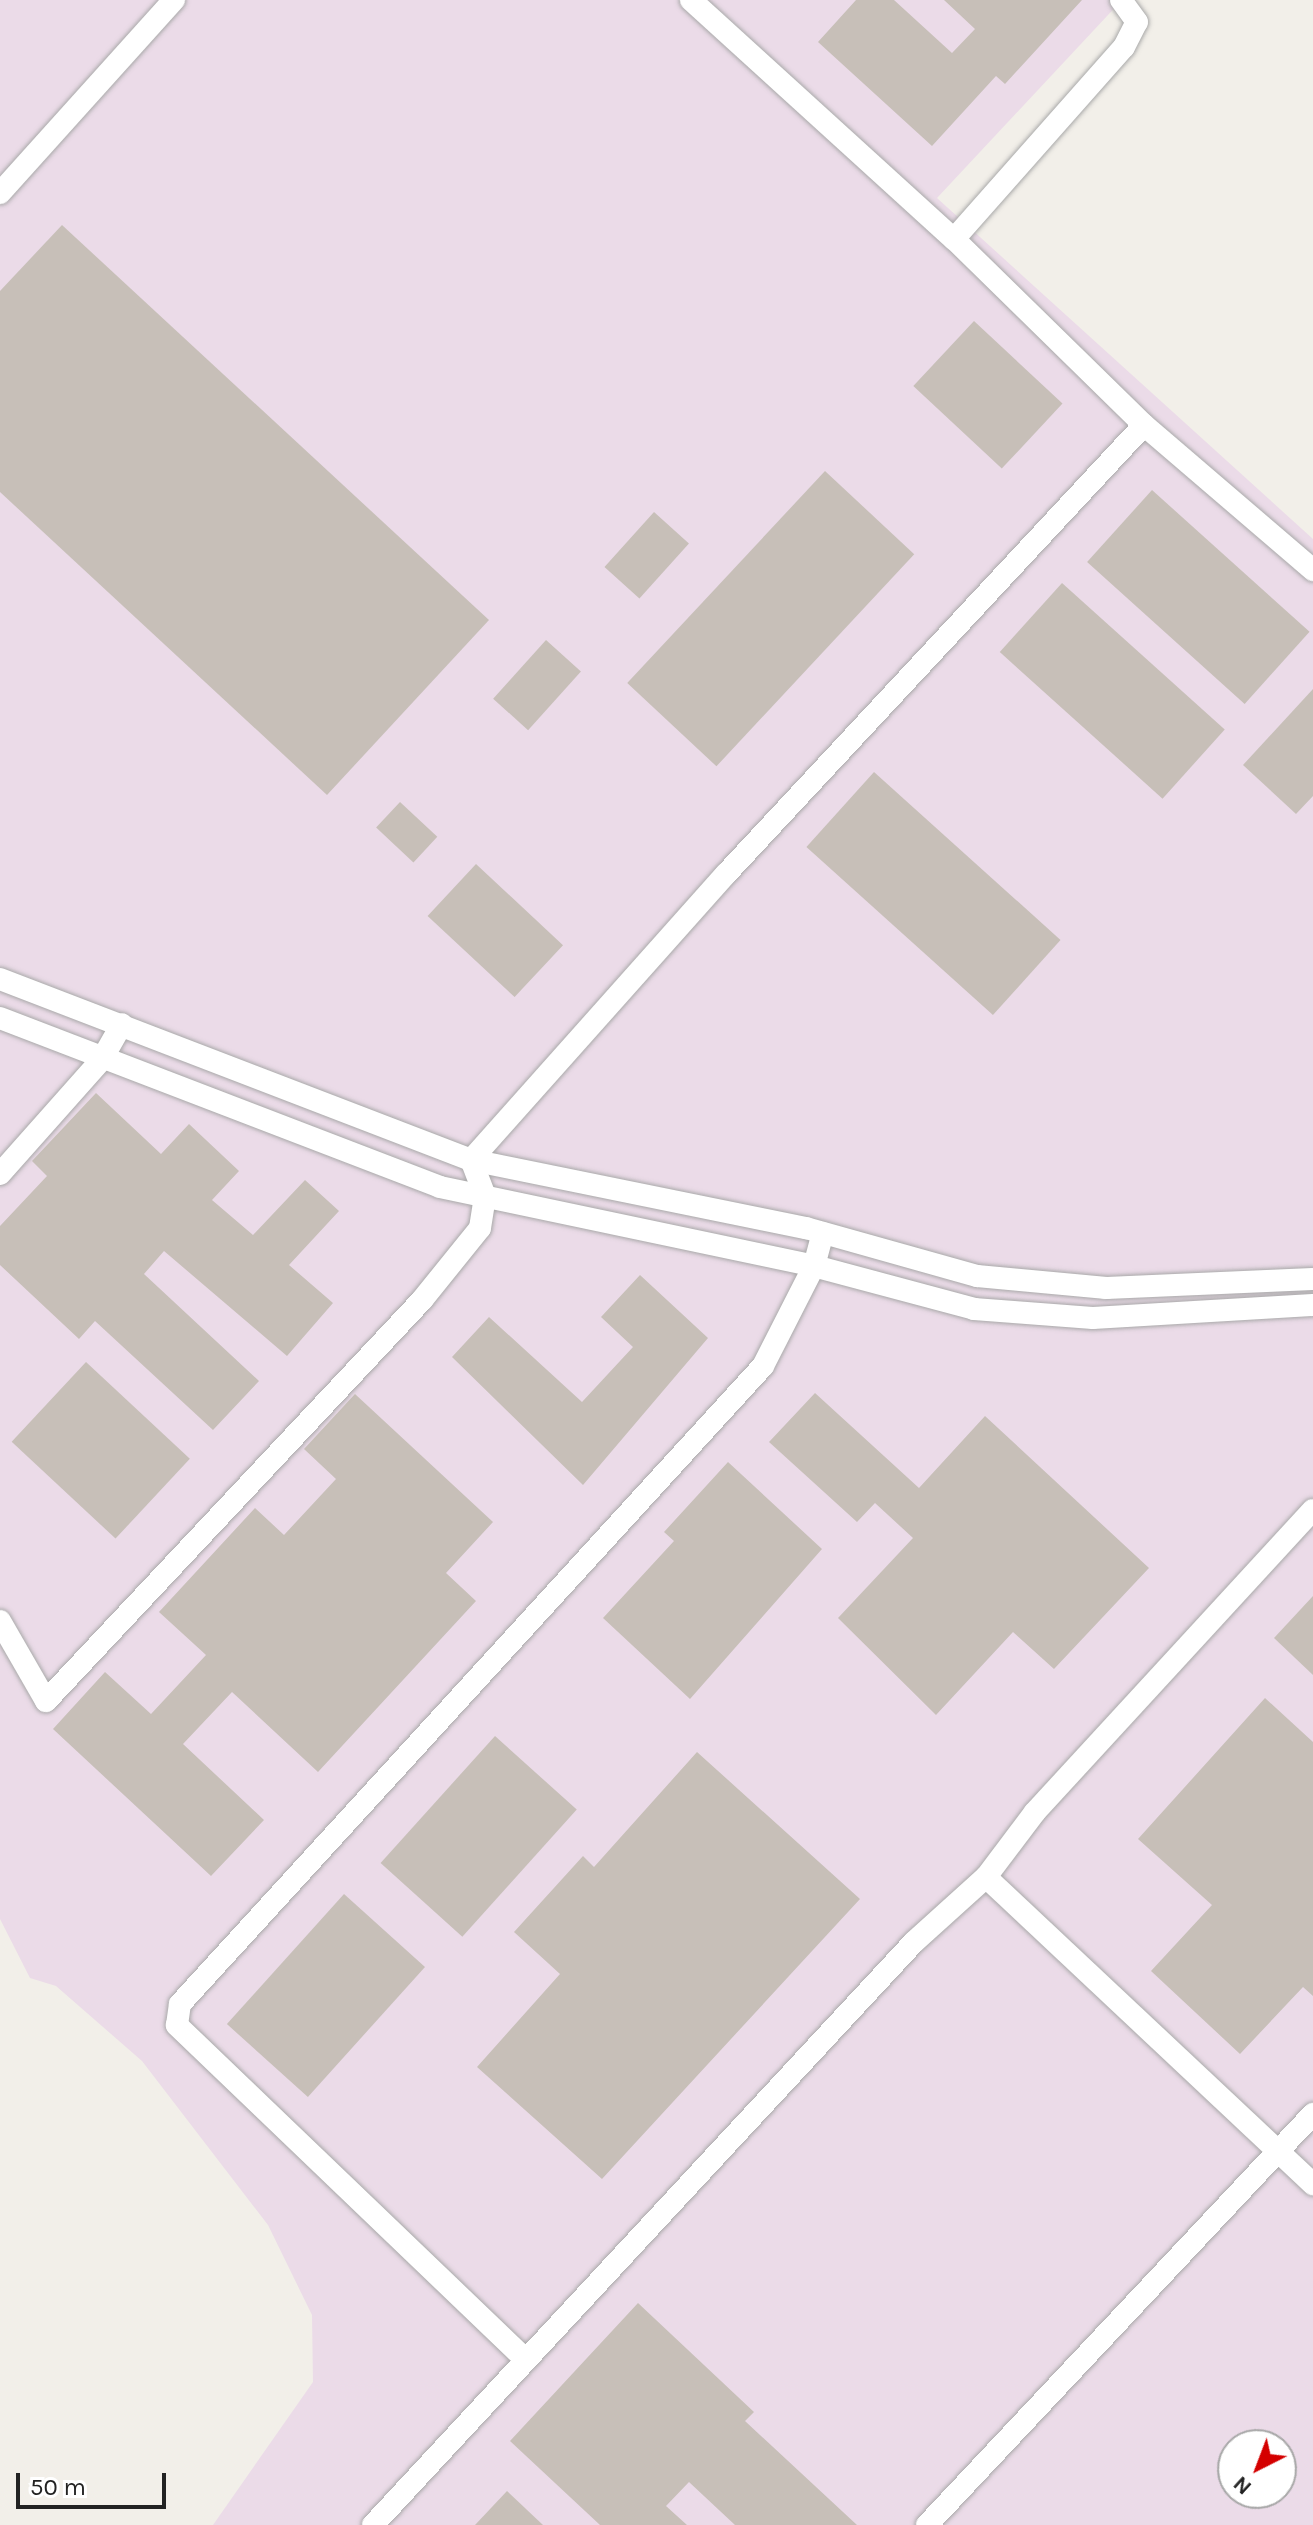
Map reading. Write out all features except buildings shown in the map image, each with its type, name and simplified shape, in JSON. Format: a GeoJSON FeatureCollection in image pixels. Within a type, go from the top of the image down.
{"type":"FeatureCollection","features":[{"type":"Feature","properties":{"kind":"street"},"geometry":{"type":"LineString","coordinates":[[0,193],[174,0]]}},
{"type":"Feature","properties":{"kind":"street"},"geometry":{"type":"LineString","coordinates":[[691,0],[954,239],[1144,425],[1313,570]]}},
{"type":"Feature","properties":{"kind":"street"},"geometry":{"type":"LineString","coordinates":[[954,239],[1124,47],[1137,22],[1121,0]]}},
{"type":"Feature","properties":{"kind":"street"},"geometry":{"type":"LineString","coordinates":[[471,1160],[726,874],[1144,425]]}},
{"type":"Feature","properties":{"kind":"street"},"geometry":{"type":"LineString","coordinates":[[0,979],[471,1160],[823,1233],[977,1276],[1092,1287],[1313,1279]]}},
{"type":"Feature","properties":{"kind":"street"},"geometry":{"type":"LineString","coordinates":[[0,1018],[440,1187],[814,1266],[974,1309],[1093,1318],[1313,1305]]}},
{"type":"Feature","properties":{"kind":"street"},"geometry":{"type":"LineString","coordinates":[[0,1174],[102,1059],[122,1024]]}},
{"type":"Feature","properties":{"kind":"street"},"geometry":{"type":"LineString","coordinates":[[0,1621],[46,1701],[422,1300],[480,1228],[485,1196],[471,1160]]}},
{"type":"Feature","properties":{"kind":"street"},"geometry":{"type":"LineString","coordinates":[[526,2360],[177,2025],[180,2004],[763,1366],[814,1266],[823,1233]]}},
{"type":"Feature","properties":{"kind":"street"},"geometry":{"type":"LineString","coordinates":[[373,2525],[914,1942],[986,1877],[1035,1812],[1313,1510]]}},
{"type":"Feature","properties":{"kind":"street"},"geometry":{"type":"LineString","coordinates":[[986,1877],[1313,2184]]}},
{"type":"Feature","properties":{"kind":"street"},"geometry":{"type":"LineString","coordinates":[[927,2525],[1313,2114]]}},
{"type":"Feature","properties":{"kind":"shaded area"},"geometry":{"type":"Polygon","coordinates":[[[0,0],[1122,0],[937,198],[1313,539],[1313,2525],[213,2525],[313,2382],[312,2315],[268,2225],[142,2061],[56,1986],[30,1978],[0,1919],[0,0]]]}}]}
